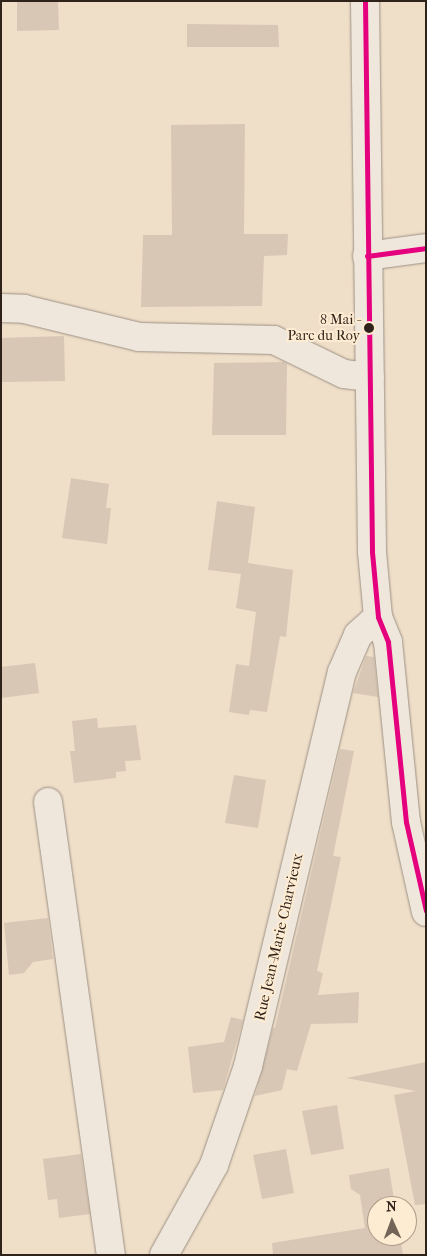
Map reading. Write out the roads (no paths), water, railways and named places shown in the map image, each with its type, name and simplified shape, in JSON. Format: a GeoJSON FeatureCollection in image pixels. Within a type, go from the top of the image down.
{"type":"FeatureCollection","features":[{"type":"Feature","properties":{"kind":"street"},"geometry":{"type":"LineString","coordinates":[[364,1],[372,552],[378,617],[388,642],[406,822],[426,912]]}},
{"type":"Feature","properties":{"kind":"street"},"geometry":{"type":"LineString","coordinates":[[367,256],[426,248]]}},
{"type":"Feature","properties":{"kind":"street"},"geometry":{"type":"LineString","coordinates":[[1,308],[24,309],[139,337],[274,340],[344,374],[370,377]]}},
{"type":"Feature","properties":{"kind":"street","name":"Rue Jean-Marie Charvieux"},"geometry":{"type":"LineString","coordinates":[[164,1255],[214,1165],[248,1066],[342,672],[358,635],[378,617]]}},
{"type":"Feature","properties":{"kind":"street"},"geometry":{"type":"LineString","coordinates":[[48,802],[111,1255]]}},
{"type":"Feature","properties":{"kind":"street"},"geometry":{"type":"LineString","coordinates":[[72,844],[127,1250],[133,1255]]}},
{"type":"Feature","properties":{"kind":"place","name":"8 Mai - Parc du Roy"},"geometry":{"type":"Point","coordinates":[369,328]}}]}
